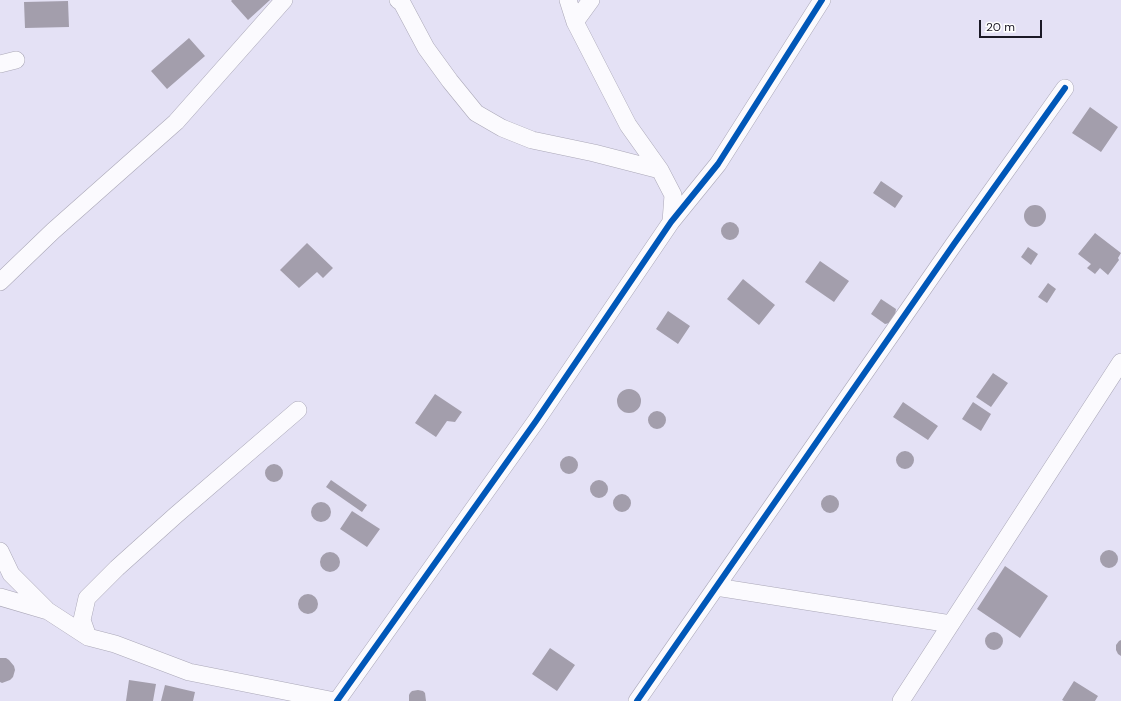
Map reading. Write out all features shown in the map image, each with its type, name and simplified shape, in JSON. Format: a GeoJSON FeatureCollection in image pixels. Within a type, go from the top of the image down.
{"type":"FeatureCollection","features":[{"type":"Feature","properties":{"kind":"street"},"geometry":{"type":"LineString","coordinates":[[0,282],[53,231],[176,122],[284,0]]}},
{"type":"Feature","properties":{"kind":"street"},"geometry":{"type":"LineString","coordinates":[[398,0],[402,3],[430,53],[476,113],[502,128],[532,140],[594,153],[660,170]]}},
{"type":"Feature","properties":{"kind":"street"},"geometry":{"type":"LineString","coordinates":[[568,0],[575,22],[628,125],[660,170],[673,195],[671,222]]}},
{"type":"Feature","properties":{"kind":"street"},"geometry":{"type":"LineString","coordinates":[[575,22],[591,0]]}},
{"type":"Feature","properties":{"kind":"street"},"geometry":{"type":"LineString","coordinates":[[0,551],[11,574],[48,611],[88,637],[115,644],[189,672],[336,701],[536,421],[671,222],[718,164],[822,0]]}},
{"type":"Feature","properties":{"kind":"street"},"geometry":{"type":"LineString","coordinates":[[637,701],[954,244],[1065,88]]}},
{"type":"Feature","properties":{"kind":"street"},"geometry":{"type":"LineString","coordinates":[[901,701],[1121,362]]}},
{"type":"Feature","properties":{"kind":"street"},"geometry":{"type":"LineString","coordinates":[[88,637],[82,620],[87,598],[117,568],[164,526],[298,410]]}},
{"type":"Feature","properties":{"kind":"street"},"geometry":{"type":"LineString","coordinates":[[716,587],[951,624]]}},
{"type":"Feature","properties":{"kind":"street"},"geometry":{"type":"LineString","coordinates":[[0,597],[48,611]]}},
{"type":"Feature","properties":{"kind":"building"},"geometry":{"type":"Polygon","coordinates":[[[270,0],[248,20],[231,1],[270,0]]]}},
{"type":"Feature","properties":{"kind":"building"},"geometry":{"type":"Polygon","coordinates":[[[68,1],[69,27],[25,28],[24,2],[68,1]]]}},
{"type":"Feature","properties":{"kind":"building"},"geometry":{"type":"Polygon","coordinates":[[[189,38],[205,56],[167,89],[151,71],[189,38]]]}},
{"type":"Feature","properties":{"kind":"building"},"geometry":{"type":"Polygon","coordinates":[[[1090,107],[1118,127],[1101,152],[1072,133],[1090,107]]]}},
{"type":"Feature","properties":{"kind":"building"},"geometry":{"type":"Polygon","coordinates":[[[881,181],[903,196],[895,208],[873,193],[881,181]]]}},
{"type":"Feature","properties":{"kind":"building"},"geometry":{"type":"Polygon","coordinates":[[[1035,205],[1043,208],[1046,216],[1043,224],[1035,227],[1027,224],[1024,216],[1027,208],[1035,205]]]}},
{"type":"Feature","properties":{"kind":"building"},"geometry":{"type":"Polygon","coordinates":[[[730,222],[736,225],[739,231],[736,237],[730,240],[724,237],[721,231],[724,225],[730,222]]]}},
{"type":"Feature","properties":{"kind":"building"},"geometry":{"type":"Polygon","coordinates":[[[1095,233],[1121,253],[1118,258],[1119,260],[1108,275],[1100,268],[1095,274],[1087,268],[1091,264],[1078,254],[1095,233]]]}},
{"type":"Feature","properties":{"kind":"building"},"geometry":{"type":"Polygon","coordinates":[[[307,243],[333,268],[323,278],[317,272],[299,288],[280,270],[307,243]]]}},
{"type":"Feature","properties":{"kind":"building"},"geometry":{"type":"Polygon","coordinates":[[[1028,247],[1038,254],[1031,265],[1021,257],[1028,247]]]}},
{"type":"Feature","properties":{"kind":"building"},"geometry":{"type":"Polygon","coordinates":[[[820,261],[849,281],[834,302],[805,282],[820,261]]]}},
{"type":"Feature","properties":{"kind":"building"},"geometry":{"type":"Polygon","coordinates":[[[743,279],[775,305],[759,325],[727,299],[743,279]]]}},
{"type":"Feature","properties":{"kind":"building"},"geometry":{"type":"Polygon","coordinates":[[[1048,283],[1056,289],[1047,303],[1038,297],[1048,283]]]}},
{"type":"Feature","properties":{"kind":"building"},"geometry":{"type":"Polygon","coordinates":[[[881,299],[896,309],[894,322],[885,324],[871,314],[881,299]]]}},
{"type":"Feature","properties":{"kind":"building"},"geometry":{"type":"Polygon","coordinates":[[[668,311],[690,326],[678,344],[656,329],[668,311]]]}},
{"type":"Feature","properties":{"kind":"building"},"geometry":{"type":"Polygon","coordinates":[[[993,373],[1008,383],[991,407],[976,397],[993,373]]]}},
{"type":"Feature","properties":{"kind":"building"},"geometry":{"type":"Polygon","coordinates":[[[629,389],[638,392],[641,401],[638,410],[629,413],[620,410],[617,401],[620,392],[629,389]]]}},
{"type":"Feature","properties":{"kind":"building"},"geometry":{"type":"Polygon","coordinates":[[[435,394],[462,412],[455,422],[447,421],[436,437],[415,423],[435,394]]]}},
{"type":"Feature","properties":{"kind":"building"},"geometry":{"type":"Polygon","coordinates":[[[903,402],[938,426],[928,440],[893,417],[903,402]]]}},
{"type":"Feature","properties":{"kind":"building"},"geometry":{"type":"Polygon","coordinates":[[[973,402],[991,414],[981,431],[962,419],[973,402]]]}},
{"type":"Feature","properties":{"kind":"building"},"geometry":{"type":"Polygon","coordinates":[[[657,411],[663,414],[666,420],[663,426],[657,429],[651,426],[648,420],[651,414],[657,411]]]}},
{"type":"Feature","properties":{"kind":"building"},"geometry":{"type":"Polygon","coordinates":[[[905,451],[911,454],[914,460],[911,466],[905,469],[899,466],[896,460],[899,454],[905,451]]]}},
{"type":"Feature","properties":{"kind":"building"},"geometry":{"type":"Polygon","coordinates":[[[569,456],[575,459],[578,465],[575,471],[569,474],[563,471],[560,465],[563,459],[569,456]]]}},
{"type":"Feature","properties":{"kind":"building"},"geometry":{"type":"Polygon","coordinates":[[[274,464],[280,467],[283,473],[280,479],[274,482],[268,479],[265,473],[268,467],[274,464]]]}},
{"type":"Feature","properties":{"kind":"building"},"geometry":{"type":"Polygon","coordinates":[[[331,480],[367,505],[362,512],[326,487],[331,480]]]}},
{"type":"Feature","properties":{"kind":"building"},"geometry":{"type":"Polygon","coordinates":[[[599,480],[605,483],[608,489],[605,495],[599,498],[593,495],[590,489],[593,483],[599,480]]]}},
{"type":"Feature","properties":{"kind":"building"},"geometry":{"type":"Polygon","coordinates":[[[622,494],[628,497],[631,503],[628,509],[622,512],[616,509],[613,503],[616,497],[622,494]]]}},
{"type":"Feature","properties":{"kind":"building"},"geometry":{"type":"Polygon","coordinates":[[[830,495],[836,498],[839,504],[836,510],[830,513],[824,510],[821,504],[824,498],[830,495]]]}},
{"type":"Feature","properties":{"kind":"building"},"geometry":{"type":"Polygon","coordinates":[[[317,502],[325,502],[331,508],[331,516],[325,522],[317,522],[311,516],[311,508],[317,502]]]}},
{"type":"Feature","properties":{"kind":"building"},"geometry":{"type":"Polygon","coordinates":[[[352,511],[380,529],[367,547],[340,529],[352,511]]]}},
{"type":"Feature","properties":{"kind":"building"},"geometry":{"type":"Polygon","coordinates":[[[1109,550],[1115,553],[1118,559],[1115,565],[1109,568],[1103,565],[1100,559],[1103,553],[1109,550]]]}},
{"type":"Feature","properties":{"kind":"building"},"geometry":{"type":"Polygon","coordinates":[[[330,552],[337,555],[340,562],[337,569],[330,572],[323,569],[320,562],[323,555],[330,552]]]}},
{"type":"Feature","properties":{"kind":"building"},"geometry":{"type":"Polygon","coordinates":[[[1005,566],[1048,596],[1020,638],[977,609],[1005,566]]]}},
{"type":"Feature","properties":{"kind":"building"},"geometry":{"type":"Polygon","coordinates":[[[308,594],[315,597],[318,604],[315,611],[308,614],[301,611],[298,604],[301,597],[308,594]]]}},
{"type":"Feature","properties":{"kind":"building"},"geometry":{"type":"Polygon","coordinates":[[[994,632],[1000,635],[1003,641],[1000,647],[994,650],[988,647],[985,641],[988,635],[994,632]]]}},
{"type":"Feature","properties":{"kind":"building"},"geometry":{"type":"Polygon","coordinates":[[[1121,640],[1121,656],[1116,650],[1116,645],[1121,640]]]}},
{"type":"Feature","properties":{"kind":"building"},"geometry":{"type":"Polygon","coordinates":[[[550,648],[575,665],[557,691],[532,674],[550,648]]]}},
{"type":"Feature","properties":{"kind":"building"},"geometry":{"type":"Polygon","coordinates":[[[0,658],[6,658],[9,660],[14,666],[15,670],[13,677],[10,680],[2,683],[0,682],[0,658]]]}},
{"type":"Feature","properties":{"kind":"building"},"geometry":{"type":"Polygon","coordinates":[[[129,680],[156,684],[153,701],[126,701],[129,680]]]}},
{"type":"Feature","properties":{"kind":"building"},"geometry":{"type":"Polygon","coordinates":[[[1074,681],[1098,696],[1095,701],[1062,700],[1074,681]]]}},
{"type":"Feature","properties":{"kind":"building"},"geometry":{"type":"Polygon","coordinates":[[[165,685],[195,692],[193,701],[161,701],[165,685]]]}},
{"type":"Feature","properties":{"kind":"building"},"geometry":{"type":"Polygon","coordinates":[[[418,690],[425,693],[426,701],[409,701],[410,693],[418,690]]]}},
{"type":"Feature","properties":{"kind":"cycle path"},"geometry":{"type":"LineString","coordinates":[[337,701],[536,421],[671,222],[718,164],[822,0]]}},
{"type":"Feature","properties":{"kind":"cycle path"},"geometry":{"type":"LineString","coordinates":[[637,701],[954,244],[1065,88]]}}]}
